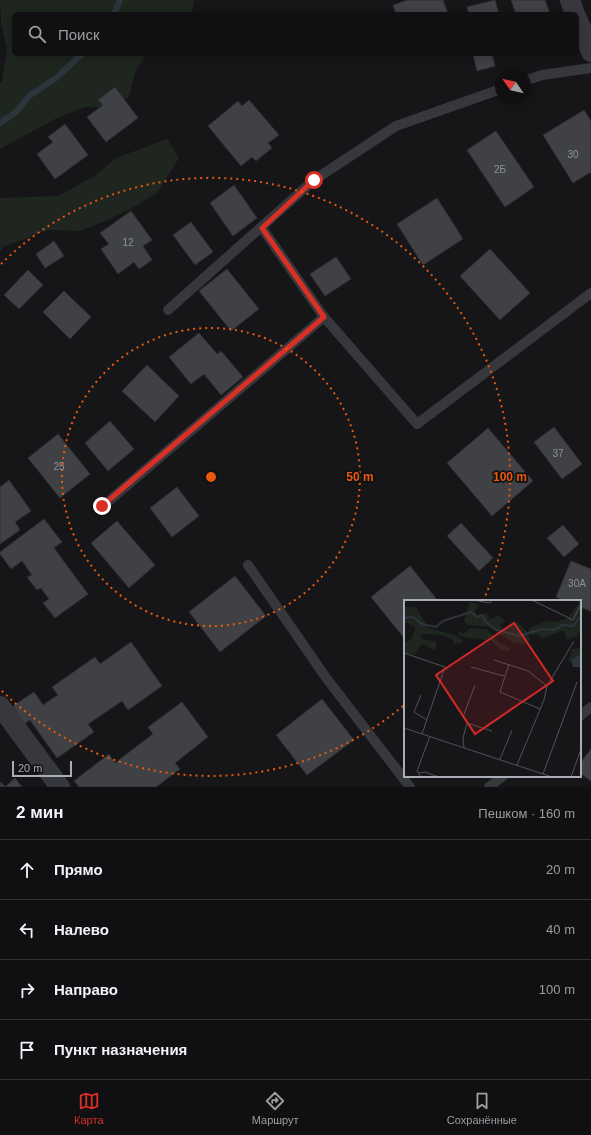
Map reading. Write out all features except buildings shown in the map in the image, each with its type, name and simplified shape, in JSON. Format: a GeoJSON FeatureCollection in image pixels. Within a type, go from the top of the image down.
{"type":"FeatureCollection","features":[{"type":"Feature","properties":{"kind":"street"},"geometry":{"type":"LineString","coordinates":[[570,0],[574,12]]}},
{"type":"Feature","properties":{"kind":"street"},"geometry":{"type":"LineString","coordinates":[[579,23],[591,52]]}},
{"type":"Feature","properties":{"kind":"street"},"geometry":{"type":"LineString","coordinates":[[0,706],[60,787]]}},
{"type":"Feature","properties":{"kind":"lane"},"geometry":{"type":"LineString","coordinates":[[531,79],[542,75],[591,68]]}},
{"type":"Feature","properties":{"kind":"lane"},"geometry":{"type":"LineString","coordinates":[[168,310],[262,228],[314,180],[396,126],[495,91]]}},
{"type":"Feature","properties":{"kind":"lane"},"geometry":{"type":"LineString","coordinates":[[262,228],[324,317],[418,424],[591,294]]}},
{"type":"Feature","properties":{"kind":"lane"},"geometry":{"type":"LineString","coordinates":[[102,506],[324,317]]}},
{"type":"Feature","properties":{"kind":"lane"},"geometry":{"type":"LineString","coordinates":[[248,565],[327,679],[410,787]]}},
{"type":"Feature","properties":{"kind":"lane"},"geometry":{"type":"LineString","coordinates":[[581,715],[591,707]]}},
{"type":"Feature","properties":{"kind":"lane"},"geometry":{"type":"LineString","coordinates":[[489,787],[502,777]]}},
{"type":"Feature","properties":{"kind":"shaded area"},"geometry":{"type":"Polygon","coordinates":[[[0,0],[194,0],[192,12],[12,12],[12,56],[146,56],[135,72],[129,97],[108,107],[84,107],[55,119],[0,149],[0,83],[2,81],[7,50],[1,23],[0,0]]]}},
{"type":"Feature","properties":{"kind":"shaded area"},"geometry":{"type":"Polygon","coordinates":[[[167,139],[179,158],[157,193],[129,210],[80,231],[49,230],[5,246],[0,251],[0,198],[59,196],[96,175],[116,158],[167,139]]]}},
{"type":"Feature","properties":{"kind":"waterway"},"geometry":{"type":"LineString","coordinates":[[115,12],[120,0]]}},
{"type":"Feature","properties":{"kind":"waterway"},"geometry":{"type":"LineString","coordinates":[[0,123],[16,112],[29,96],[56,78],[80,56]]}},
{"type":"Feature","properties":{"kind":"route"},"geometry":{"type":"LineString","coordinates":[[102,506],[324,317],[262,228],[314,180]]}}]}
